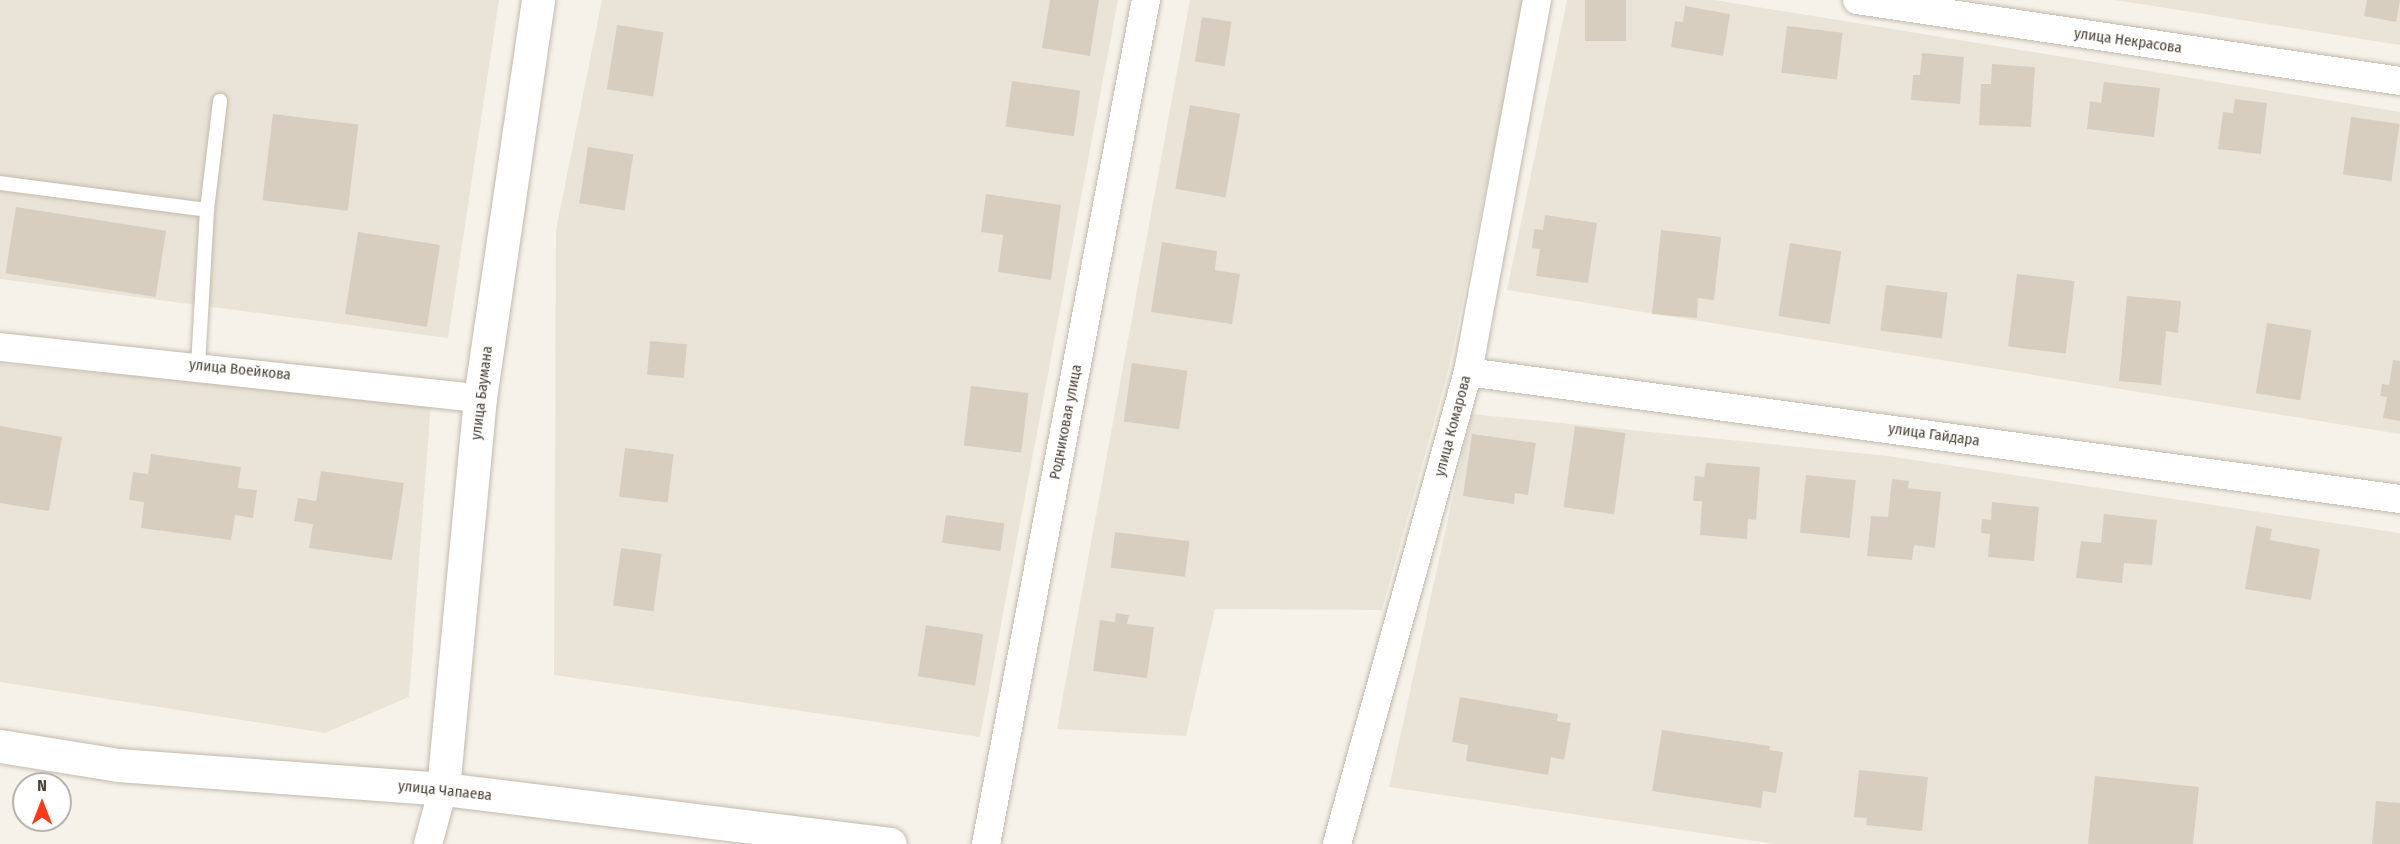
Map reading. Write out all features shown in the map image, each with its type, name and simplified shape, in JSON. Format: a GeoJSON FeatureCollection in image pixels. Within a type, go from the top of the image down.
{"type":"FeatureCollection","features":[{"type":"Feature","properties":{"kind":"street","name":"улица Баумана"},"geometry":{"type":"LineString","coordinates":[[442,789],[480,398],[538,0]]}},
{"type":"Feature","properties":{"kind":"street","name":"Родниковая улица"},"geometry":{"type":"LineString","coordinates":[[986,844],[1146,0]]}},
{"type":"Feature","properties":{"kind":"street","name":"улица Комарова"},"geometry":{"type":"LineString","coordinates":[[1337,844],[1468,372],[1537,0]]}},
{"type":"Feature","properties":{"kind":"street","name":"улица Некрасова"},"geometry":{"type":"LineString","coordinates":[[1857,0],[2400,81]]}},
{"type":"Feature","properties":{"kind":"street","name":"улица Воейкова"},"geometry":{"type":"LineString","coordinates":[[0,347],[198,365],[480,398]]}},
{"type":"Feature","properties":{"kind":"street","name":"улица Гайдара"},"geometry":{"type":"LineString","coordinates":[[1468,372],[2400,499]]}},
{"type":"Feature","properties":{"kind":"street","name":"улица Чапаева"},"geometry":{"type":"LineString","coordinates":[[0,746],[118,765],[442,789],[890,844]]}},
{"type":"Feature","properties":{"kind":"street"},"geometry":{"type":"LineString","coordinates":[[428,844],[442,789]]}},
{"type":"Feature","properties":{"kind":"lane"},"geometry":{"type":"LineString","coordinates":[[198,365],[207,210],[220,101]]}},
{"type":"Feature","properties":{"kind":"lane"},"geometry":{"type":"LineString","coordinates":[[0,183],[207,210]]}},
{"type":"Feature","properties":{"kind":"shaded area"},"geometry":{"type":"Polygon","coordinates":[[[0,0],[499,0],[448,338],[0,279],[0,0]]]}},
{"type":"Feature","properties":{"kind":"shaded area"},"geometry":{"type":"Polygon","coordinates":[[[602,0],[1118,0],[980,737],[554,675],[556,230],[602,0]]]}},
{"type":"Feature","properties":{"kind":"shaded area"},"geometry":{"type":"Polygon","coordinates":[[[1190,0],[1525,0],[1449,368],[1382,610],[1215,609],[1186,736],[1057,729],[1190,0]]]}},
{"type":"Feature","properties":{"kind":"shaded area"},"geometry":{"type":"Polygon","coordinates":[[[1567,0],[1715,0],[2400,112],[2400,434],[1507,290],[1567,0]]]}},
{"type":"Feature","properties":{"kind":"shaded area"},"geometry":{"type":"Polygon","coordinates":[[[2115,0],[2400,0],[2400,45],[2115,0]]]}},
{"type":"Feature","properties":{"kind":"shaded area"},"geometry":{"type":"Polygon","coordinates":[[[0,364],[431,402],[409,697],[325,733],[0,682],[0,364]]]}},
{"type":"Feature","properties":{"kind":"shaded area"},"geometry":{"type":"Polygon","coordinates":[[[1471,414],[1888,456],[2400,533],[2400,844],[1775,844],[1389,787],[1471,414]]]}},
{"type":"Feature","properties":{"kind":"building"},"geometry":{"type":"Polygon","coordinates":[[[1050,0],[1099,0],[1090,56],[1042,48],[1050,0]]]}},
{"type":"Feature","properties":{"kind":"building"},"geometry":{"type":"Polygon","coordinates":[[[1585,0],[1626,0],[1626,41],[1585,41],[1585,0]]]}},
{"type":"Feature","properties":{"kind":"building"},"geometry":{"type":"Polygon","coordinates":[[[2367,0],[2400,0],[2396,22],[2364,16],[2367,0]]]}},
{"type":"Feature","properties":{"kind":"building"},"geometry":{"type":"Polygon","coordinates":[[[1685,6],[1730,14],[1723,56],[1671,47],[1675,21],[1683,22],[1685,6]]]}},
{"type":"Feature","properties":{"kind":"building"},"geometry":{"type":"Polygon","coordinates":[[[1202,17],[1232,22],[1225,66],[1195,61],[1202,17]]]}},
{"type":"Feature","properties":{"kind":"building"},"geometry":{"type":"Polygon","coordinates":[[[617,25],[663,32],[653,97],[607,89],[617,25]]]}},
{"type":"Feature","properties":{"kind":"building"},"geometry":{"type":"Polygon","coordinates":[[[1787,26],[1843,33],[1837,79],[1781,73],[1787,26]]]}},
{"type":"Feature","properties":{"kind":"building"},"geometry":{"type":"Polygon","coordinates":[[[1922,53],[1964,57],[1960,104],[1911,100],[1913,75],[1920,75],[1922,53]]]}},
{"type":"Feature","properties":{"kind":"building"},"geometry":{"type":"Polygon","coordinates":[[[1992,64],[2035,67],[2031,127],[1979,125],[1981,84],[1991,84],[1992,64]]]}},
{"type":"Feature","properties":{"kind":"building"},"geometry":{"type":"Polygon","coordinates":[[[1012,81],[1080,91],[1074,136],[1006,127],[1012,81]]]}},
{"type":"Feature","properties":{"kind":"building"},"geometry":{"type":"Polygon","coordinates":[[[2104,82],[2160,88],[2154,137],[2087,129],[2090,101],[2101,103],[2104,82]]]}},
{"type":"Feature","properties":{"kind":"building"},"geometry":{"type":"Polygon","coordinates":[[[2235,99],[2267,103],[2261,154],[2218,149],[2223,112],[2233,113],[2235,99]]]}},
{"type":"Feature","properties":{"kind":"building"},"geometry":{"type":"Polygon","coordinates":[[[1190,105],[1240,114],[1225,198],[1175,189],[1190,105]]]}},
{"type":"Feature","properties":{"kind":"building"},"geometry":{"type":"Polygon","coordinates":[[[273,114],[358,124],[348,211],[262,200],[273,114]]]}},
{"type":"Feature","properties":{"kind":"building"},"geometry":{"type":"Polygon","coordinates":[[[2351,117],[2400,124],[2391,181],[2343,174],[2351,117]]]}},
{"type":"Feature","properties":{"kind":"building"},"geometry":{"type":"Polygon","coordinates":[[[588,147],[633,154],[625,210],[579,203],[588,147]]]}},
{"type":"Feature","properties":{"kind":"building"},"geometry":{"type":"Polygon","coordinates":[[[986,194],[1061,205],[1051,280],[998,272],[1003,235],[981,232],[986,194]]]}},
{"type":"Feature","properties":{"kind":"building"},"geometry":{"type":"Polygon","coordinates":[[[16,207],[166,231],[156,297],[6,273],[16,207]]]}},
{"type":"Feature","properties":{"kind":"building"},"geometry":{"type":"Polygon","coordinates":[[[1545,215],[1597,223],[1588,283],[1536,276],[1540,249],[1532,248],[1534,229],[1543,230],[1545,215]]]}},
{"type":"Feature","properties":{"kind":"building"},"geometry":{"type":"Polygon","coordinates":[[[1661,230],[1721,237],[1714,300],[1698,298],[1697,318],[1652,314],[1661,230]]]}},
{"type":"Feature","properties":{"kind":"building"},"geometry":{"type":"Polygon","coordinates":[[[358,232],[440,245],[427,327],[345,314],[358,232]]]}},
{"type":"Feature","properties":{"kind":"building"},"geometry":{"type":"Polygon","coordinates":[[[1162,242],[1217,251],[1215,270],[1240,274],[1232,324],[1151,312],[1162,242]]]}},
{"type":"Feature","properties":{"kind":"building"},"geometry":{"type":"Polygon","coordinates":[[[1790,243],[1841,251],[1830,324],[1778,316],[1790,243]]]}},
{"type":"Feature","properties":{"kind":"building"},"geometry":{"type":"Polygon","coordinates":[[[2017,274],[2075,281],[2066,354],[2008,346],[2017,274]]]}},
{"type":"Feature","properties":{"kind":"building"},"geometry":{"type":"Polygon","coordinates":[[[1886,285],[1948,293],[1942,338],[1880,331],[1886,285]]]}},
{"type":"Feature","properties":{"kind":"building"},"geometry":{"type":"Polygon","coordinates":[[[2127,296],[2181,301],[2178,333],[2166,331],[2161,385],[2119,381],[2127,296]]]}},
{"type":"Feature","properties":{"kind":"building"},"geometry":{"type":"Polygon","coordinates":[[[2267,323],[2311,330],[2300,400],[2256,393],[2267,323]]]}},
{"type":"Feature","properties":{"kind":"building"},"geometry":{"type":"Polygon","coordinates":[[[650,341],[687,344],[684,378],[647,375],[650,341]]]}},
{"type":"Feature","properties":{"kind":"building"},"geometry":{"type":"Polygon","coordinates":[[[2393,360],[2400,361],[2400,421],[2383,418],[2387,397],[2380,396],[2382,384],[2389,385],[2393,360]]]}},
{"type":"Feature","properties":{"kind":"building"},"geometry":{"type":"Polygon","coordinates":[[[1132,363],[1187,371],[1179,429],[1124,421],[1132,363]]]}},
{"type":"Feature","properties":{"kind":"building"},"geometry":{"type":"Polygon","coordinates":[[[971,386],[1029,393],[1021,453],[964,446],[971,386]]]}},
{"type":"Feature","properties":{"kind":"building"},"geometry":{"type":"Polygon","coordinates":[[[0,426],[62,437],[49,511],[0,503],[0,426]]]}},
{"type":"Feature","properties":{"kind":"building"},"geometry":{"type":"Polygon","coordinates":[[[1575,426],[1626,433],[1614,514],[1564,507],[1575,426]]]}},
{"type":"Feature","properties":{"kind":"building"},"geometry":{"type":"Polygon","coordinates":[[[1472,434],[1536,443],[1528,495],[1515,493],[1514,504],[1463,496],[1472,434]]]}},
{"type":"Feature","properties":{"kind":"building"},"geometry":{"type":"Polygon","coordinates":[[[625,448],[674,454],[668,503],[619,497],[625,448]]]}},
{"type":"Feature","properties":{"kind":"building"},"geometry":{"type":"Polygon","coordinates":[[[151,454],[241,467],[238,488],[257,490],[253,518],[235,515],[231,540],[141,528],[144,502],[129,500],[133,472],[148,474],[151,454]]]}},
{"type":"Feature","properties":{"kind":"building"},"geometry":{"type":"Polygon","coordinates":[[[1706,463],[1760,467],[1756,520],[1748,519],[1747,539],[1700,535],[1702,501],[1693,501],[1695,476],[1704,477],[1706,463]]]}},
{"type":"Feature","properties":{"kind":"building"},"geometry":{"type":"Polygon","coordinates":[[[321,471],[404,483],[392,560],[309,548],[313,524],[294,521],[298,498],[316,501],[321,471]]]}},
{"type":"Feature","properties":{"kind":"building"},"geometry":{"type":"Polygon","coordinates":[[[1806,475],[1856,480],[1850,538],[1800,533],[1806,475]]]}},
{"type":"Feature","properties":{"kind":"building"},"geometry":{"type":"Polygon","coordinates":[[[1892,479],[1909,481],[1908,488],[1941,492],[1935,548],[1914,545],[1912,560],[1867,556],[1871,516],[1888,517],[1892,479]]]}},
{"type":"Feature","properties":{"kind":"building"},"geometry":{"type":"Polygon","coordinates":[[[1992,502],[2039,507],[2034,561],[1988,557],[1990,534],[1981,533],[1982,519],[1991,520],[1992,502]]]}},
{"type":"Feature","properties":{"kind":"building"},"geometry":{"type":"Polygon","coordinates":[[[2104,514],[2157,520],[2152,565],[2124,563],[2122,583],[2076,578],[2081,541],[2101,543],[2104,514]]]}},
{"type":"Feature","properties":{"kind":"building"},"geometry":{"type":"Polygon","coordinates":[[[946,515],[1004,523],[1001,551],[942,543],[946,515]]]}},
{"type":"Feature","properties":{"kind":"building"},"geometry":{"type":"Polygon","coordinates":[[[2256,526],[2272,529],[2270,540],[2320,549],[2311,600],[2245,589],[2256,526]]]}},
{"type":"Feature","properties":{"kind":"building"},"geometry":{"type":"Polygon","coordinates":[[[1115,532],[1189,541],[1185,577],[1111,568],[1115,532]]]}},
{"type":"Feature","properties":{"kind":"building"},"geometry":{"type":"Polygon","coordinates":[[[621,548],[662,554],[654,611],[613,605],[621,548]]]}},
{"type":"Feature","properties":{"kind":"building"},"geometry":{"type":"Polygon","coordinates":[[[1116,613],[1129,615],[1127,624],[1154,627],[1147,678],[1093,671],[1100,620],[1115,622],[1116,613]]]}},
{"type":"Feature","properties":{"kind":"building"},"geometry":{"type":"Polygon","coordinates":[[[926,625],[983,634],[975,685],[918,676],[926,625]]]}},
{"type":"Feature","properties":{"kind":"building"},"geometry":{"type":"Polygon","coordinates":[[[1460,697],[1558,714],[1557,721],[1571,723],[1564,760],[1551,757],[1548,775],[1466,761],[1468,745],[1452,742],[1460,697]]]}},
{"type":"Feature","properties":{"kind":"building"},"geometry":{"type":"Polygon","coordinates":[[[1662,730],[1770,746],[1769,750],[1783,752],[1776,793],[1763,791],[1761,808],[1652,791],[1662,730]]]}},
{"type":"Feature","properties":{"kind":"building"},"geometry":{"type":"Polygon","coordinates":[[[1859,770],[1928,777],[1922,831],[1866,825],[1867,818],[1854,817],[1859,770]]]}},
{"type":"Feature","properties":{"kind":"building"},"geometry":{"type":"Polygon","coordinates":[[[2095,776],[2199,787],[2193,844],[2088,844],[2095,776]]]}},
{"type":"Feature","properties":{"kind":"building"},"geometry":{"type":"Polygon","coordinates":[[[2376,801],[2400,803],[2400,844],[2372,844],[2376,801]]]}}]}
